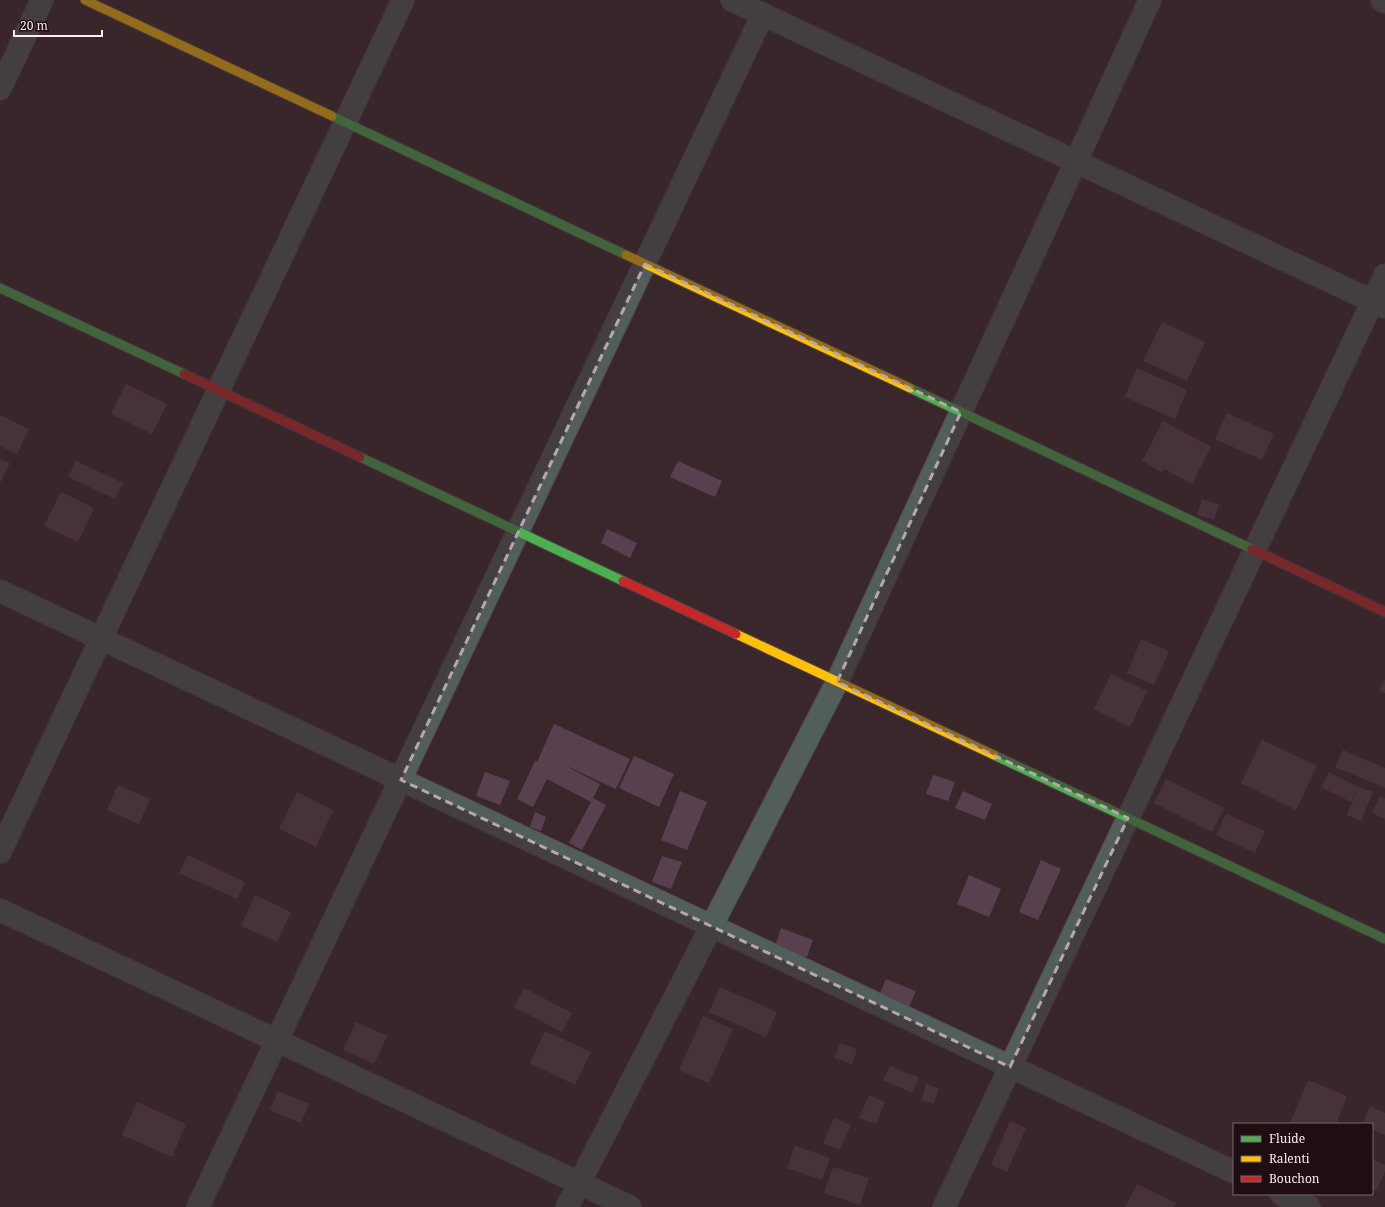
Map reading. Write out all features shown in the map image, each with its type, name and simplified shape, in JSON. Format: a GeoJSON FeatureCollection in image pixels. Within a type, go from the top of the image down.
{"type":"FeatureCollection","features":[{"type":"Feature","properties":{"kind":"street"},"geometry":{"type":"LineString","coordinates":[[0,90],[42,0]]}},
{"type":"Feature","properties":{"kind":"street"},"geometry":{"type":"LineString","coordinates":[[85,0],[1385,612]]}},
{"type":"Feature","properties":{"kind":"street"},"geometry":{"type":"LineString","coordinates":[[0,852],[403,0]]}},
{"type":"Feature","properties":{"kind":"street"},"geometry":{"type":"LineString","coordinates":[[732,0],[1379,304]]}},
{"type":"Feature","properties":{"kind":"street"},"geometry":{"type":"LineString","coordinates":[[567,1207],[838,682],[1150,0]]}},
{"type":"Feature","properties":{"kind":"street"},"geometry":{"type":"LineString","coordinates":[[198,1207],[763,14]]}},
{"type":"Feature","properties":{"kind":"street"},"geometry":{"type":"LineString","coordinates":[[944,1207],[1254,550],[1379,304],[1385,275]]}},
{"type":"Feature","properties":{"kind":"street"},"geometry":{"type":"LineString","coordinates":[[0,288],[1385,939]]}},
{"type":"Feature","properties":{"kind":"street"},"geometry":{"type":"LineString","coordinates":[[0,591],[1233,1172]]}},
{"type":"Feature","properties":{"kind":"street"},"geometry":{"type":"LineString","coordinates":[[0,910],[630,1207]]}},
{"type":"Feature","properties":{"kind":"street"},"geometry":{"type":"LineString","coordinates":[[1283,1195],[1309,1207]]}},
{"type":"Feature","properties":{"kind":"highlighted area"},"geometry":{"type":"Polygon","coordinates":[[[645,264],[961,412],[837,682],[1128,818],[1010,1067],[401,780],[645,264]]]}},
{"type":"Feature","properties":{"kind":"building"},"geometry":{"type":"Polygon","coordinates":[[[1162,322],[1205,342],[1187,381],[1143,361],[1162,322]]]}},
{"type":"Feature","properties":{"kind":"building"},"geometry":{"type":"Polygon","coordinates":[[[1137,368],[1187,390],[1175,419],[1125,397],[1137,368]]]}},
{"type":"Feature","properties":{"kind":"building"},"geometry":{"type":"Polygon","coordinates":[[[126,384],[167,404],[152,434],[111,414],[126,384]]]}},
{"type":"Feature","properties":{"kind":"building"},"geometry":{"type":"Polygon","coordinates":[[[1227,413],[1274,434],[1262,460],[1215,439],[1227,413]]]}},
{"type":"Feature","properties":{"kind":"building"},"geometry":{"type":"Polygon","coordinates":[[[0,415],[29,429],[17,454],[0,446],[0,415]]]}},
{"type":"Feature","properties":{"kind":"building"},"geometry":{"type":"Polygon","coordinates":[[[1163,421],[1211,447],[1192,484],[1164,469],[1163,473],[1142,461],[1163,421]]]}},
{"type":"Feature","properties":{"kind":"building"},"geometry":{"type":"Polygon","coordinates":[[[0,459],[10,463],[0,483],[0,459]]]}},
{"type":"Feature","properties":{"kind":"building"},"geometry":{"type":"Polygon","coordinates":[[[76,461],[123,483],[115,499],[68,477],[76,461]]]}},
{"type":"Feature","properties":{"kind":"building"},"geometry":{"type":"Polygon","coordinates":[[[678,461],[722,481],[715,497],[670,477],[678,461]]]}},
{"type":"Feature","properties":{"kind":"building"},"geometry":{"type":"Polygon","coordinates":[[[61,492],[94,508],[78,542],[44,526],[61,492]]]}},
{"type":"Feature","properties":{"kind":"building"},"geometry":{"type":"Polygon","coordinates":[[[1202,499],[1219,505],[1214,520],[1197,515],[1202,499]]]}},
{"type":"Feature","properties":{"kind":"building"},"geometry":{"type":"Polygon","coordinates":[[[607,529],[637,543],[630,558],[601,543],[607,529]]]}},
{"type":"Feature","properties":{"kind":"building"},"geometry":{"type":"Polygon","coordinates":[[[1141,639],[1169,651],[1154,685],[1127,673],[1141,639]]]}},
{"type":"Feature","properties":{"kind":"building"},"geometry":{"type":"Polygon","coordinates":[[[1111,674],[1147,691],[1130,727],[1094,709],[1111,674]]]}},
{"type":"Feature","properties":{"kind":"building"},"geometry":{"type":"Polygon","coordinates":[[[1385,679],[1385,693],[1379,690],[1385,679]]]}},
{"type":"Feature","properties":{"kind":"building"},"geometry":{"type":"Polygon","coordinates":[[[554,724],[630,759],[616,789],[562,764],[600,784],[593,798],[606,805],[582,850],[569,843],[591,802],[547,779],[533,807],[517,799],[535,761],[537,762],[554,724]]]}},
{"type":"Feature","properties":{"kind":"building"},"geometry":{"type":"Polygon","coordinates":[[[1262,740],[1317,766],[1296,810],[1241,783],[1262,740]]]}},
{"type":"Feature","properties":{"kind":"building"},"geometry":{"type":"Polygon","coordinates":[[[1343,750],[1385,768],[1385,788],[1335,767],[1343,750]]]}},
{"type":"Feature","properties":{"kind":"building"},"geometry":{"type":"Polygon","coordinates":[[[634,756],[674,774],[659,807],[619,788],[634,756]]]}},
{"type":"Feature","properties":{"kind":"building"},"geometry":{"type":"Polygon","coordinates":[[[485,772],[510,781],[500,805],[476,796],[485,772]]]}},
{"type":"Feature","properties":{"kind":"building"},"geometry":{"type":"Polygon","coordinates":[[[1329,772],[1358,787],[1373,792],[1361,821],[1347,815],[1357,790],[1351,802],[1321,787],[1329,772]]]}},
{"type":"Feature","properties":{"kind":"building"},"geometry":{"type":"Polygon","coordinates":[[[933,775],[955,782],[948,801],[926,794],[933,775]]]}},
{"type":"Feature","properties":{"kind":"building"},"geometry":{"type":"Polygon","coordinates":[[[1166,779],[1224,808],[1212,832],[1154,803],[1166,779]]]}},
{"type":"Feature","properties":{"kind":"building"},"geometry":{"type":"Polygon","coordinates":[[[118,785],[150,799],[139,824],[107,810],[118,785]]]}},
{"type":"Feature","properties":{"kind":"building"},"geometry":{"type":"Polygon","coordinates":[[[680,791],[707,802],[687,850],[661,840],[680,791]]]}},
{"type":"Feature","properties":{"kind":"building"},"geometry":{"type":"Polygon","coordinates":[[[963,791],[992,804],[985,820],[955,808],[963,791]]]}},
{"type":"Feature","properties":{"kind":"building"},"geometry":{"type":"Polygon","coordinates":[[[297,792],[333,810],[316,847],[279,829],[297,792]]]}},
{"type":"Feature","properties":{"kind":"building"},"geometry":{"type":"Polygon","coordinates":[[[1380,796],[1385,799],[1385,819],[1372,813],[1380,796]]]}},
{"type":"Feature","properties":{"kind":"building"},"geometry":{"type":"Polygon","coordinates":[[[535,812],[546,817],[541,831],[530,827],[535,812]]]}},
{"type":"Feature","properties":{"kind":"building"},"geometry":{"type":"Polygon","coordinates":[[[1226,814],[1265,831],[1255,853],[1216,835],[1226,814]]]}},
{"type":"Feature","properties":{"kind":"building"},"geometry":{"type":"Polygon","coordinates":[[[188,855],[245,882],[237,899],[179,873],[188,855]]]}},
{"type":"Feature","properties":{"kind":"building"},"geometry":{"type":"Polygon","coordinates":[[[662,856],[682,862],[671,889],[652,882],[662,856]]]}},
{"type":"Feature","properties":{"kind":"building"},"geometry":{"type":"Polygon","coordinates":[[[1041,860],[1061,869],[1038,920],[1019,912],[1041,860]]]}},
{"type":"Feature","properties":{"kind":"building"},"geometry":{"type":"Polygon","coordinates":[[[969,875],[1001,889],[989,917],[957,904],[969,875]]]}},
{"type":"Feature","properties":{"kind":"building"},"geometry":{"type":"Polygon","coordinates":[[[255,895],[291,912],[277,942],[241,926],[255,895]]]}},
{"type":"Feature","properties":{"kind":"building"},"geometry":{"type":"Polygon","coordinates":[[[781,928],[813,940],[807,957],[775,946],[781,928]]]}},
{"type":"Feature","properties":{"kind":"building"},"geometry":{"type":"Polygon","coordinates":[[[886,979],[916,991],[908,1009],[878,998],[886,979]]]}},
{"type":"Feature","properties":{"kind":"building"},"geometry":{"type":"Polygon","coordinates":[[[720,987],[777,1012],[766,1037],[709,1012],[720,987]]]}},
{"type":"Feature","properties":{"kind":"building"},"geometry":{"type":"Polygon","coordinates":[[[524,988],[572,1013],[562,1032],[514,1007],[524,988]]]}},
{"type":"Feature","properties":{"kind":"building"},"geometry":{"type":"Polygon","coordinates":[[[703,1016],[733,1029],[709,1083],[679,1070],[703,1016]]]}},
{"type":"Feature","properties":{"kind":"building"},"geometry":{"type":"Polygon","coordinates":[[[356,1022],[387,1036],[374,1064],[343,1050],[356,1022]]]}},
{"type":"Feature","properties":{"kind":"building"},"geometry":{"type":"Polygon","coordinates":[[[545,1031],[591,1052],[575,1085],[530,1063],[545,1031]]]}},
{"type":"Feature","properties":{"kind":"building"},"geometry":{"type":"Polygon","coordinates":[[[840,1043],[857,1049],[852,1064],[834,1058],[840,1043]]]}},
{"type":"Feature","properties":{"kind":"building"},"geometry":{"type":"Polygon","coordinates":[[[890,1066],[919,1078],[912,1093],[883,1080],[890,1066]]]}},
{"type":"Feature","properties":{"kind":"building"},"geometry":{"type":"Polygon","coordinates":[[[1308,1080],[1347,1096],[1336,1123],[1290,1123],[1308,1080]]]}},
{"type":"Feature","properties":{"kind":"building"},"geometry":{"type":"Polygon","coordinates":[[[926,1084],[939,1088],[934,1104],[921,1100],[926,1084]]]}},
{"type":"Feature","properties":{"kind":"building"},"geometry":{"type":"Polygon","coordinates":[[[278,1091],[309,1104],[301,1123],[270,1110],[278,1091]]]}},
{"type":"Feature","properties":{"kind":"building"},"geometry":{"type":"Polygon","coordinates":[[[869,1095],[885,1102],[876,1124],[859,1118],[869,1095]]]}},
{"type":"Feature","properties":{"kind":"building"},"geometry":{"type":"Polygon","coordinates":[[[137,1102],[186,1124],[172,1157],[122,1135],[137,1102]]]}},
{"type":"Feature","properties":{"kind":"building"},"geometry":{"type":"Polygon","coordinates":[[[1370,1106],[1385,1113],[1385,1135],[1373,1129],[1373,1123],[1363,1123],[1370,1106]]]}},
{"type":"Feature","properties":{"kind":"building"},"geometry":{"type":"Polygon","coordinates":[[[834,1118],[851,1125],[840,1150],[823,1143],[834,1118]]]}},
{"type":"Feature","properties":{"kind":"building"},"geometry":{"type":"Polygon","coordinates":[[[1010,1121],[1026,1128],[1007,1172],[991,1165],[1010,1121]]]}},
{"type":"Feature","properties":{"kind":"building"},"geometry":{"type":"Polygon","coordinates":[[[795,1146],[830,1158],[822,1180],[787,1168],[795,1146]]]}},
{"type":"Feature","properties":{"kind":"building"},"geometry":{"type":"Polygon","coordinates":[[[1373,1159],[1385,1165],[1385,1171],[1376,1191],[1373,1190],[1373,1159]]]}},
{"type":"Feature","properties":{"kind":"building"},"geometry":{"type":"Polygon","coordinates":[[[833,1167],[869,1178],[860,1205],[824,1193],[833,1167]]]}},
{"type":"Feature","properties":{"kind":"building"},"geometry":{"type":"Polygon","coordinates":[[[1137,1184],[1176,1203],[1174,1207],[1125,1207],[1137,1184]]]}},
{"type":"Feature","properties":{"kind":"traffic: fast"},"geometry":{"type":"LineString","coordinates":[[332,116],[626,255]]}},
{"type":"Feature","properties":{"kind":"traffic: fast"},"geometry":{"type":"LineString","coordinates":[[0,288],[184,374]]}},
{"type":"Feature","properties":{"kind":"traffic: fast"},"geometry":{"type":"LineString","coordinates":[[910,388],[1252,549]]}},
{"type":"Feature","properties":{"kind":"traffic: fast"},"geometry":{"type":"LineString","coordinates":[[360,457],[623,581]]}},
{"type":"Feature","properties":{"kind":"traffic: fast"},"geometry":{"type":"LineString","coordinates":[[994,755],[1385,939]]}},
{"type":"Feature","properties":{"kind":"traffic: slow"},"geometry":{"type":"LineString","coordinates":[[85,0],[332,116]]}},
{"type":"Feature","properties":{"kind":"traffic: slow"},"geometry":{"type":"LineString","coordinates":[[626,255],[910,388]]}},
{"type":"Feature","properties":{"kind":"traffic: slow"},"geometry":{"type":"LineString","coordinates":[[736,634],[994,755]]}},
{"type":"Feature","properties":{"kind":"traffic: jam"},"geometry":{"type":"LineString","coordinates":[[184,374],[360,457]]}},
{"type":"Feature","properties":{"kind":"traffic: jam"},"geometry":{"type":"LineString","coordinates":[[1252,549],[1385,612]]}},
{"type":"Feature","properties":{"kind":"traffic: jam"},"geometry":{"type":"LineString","coordinates":[[623,581],[736,634]]}}]}
